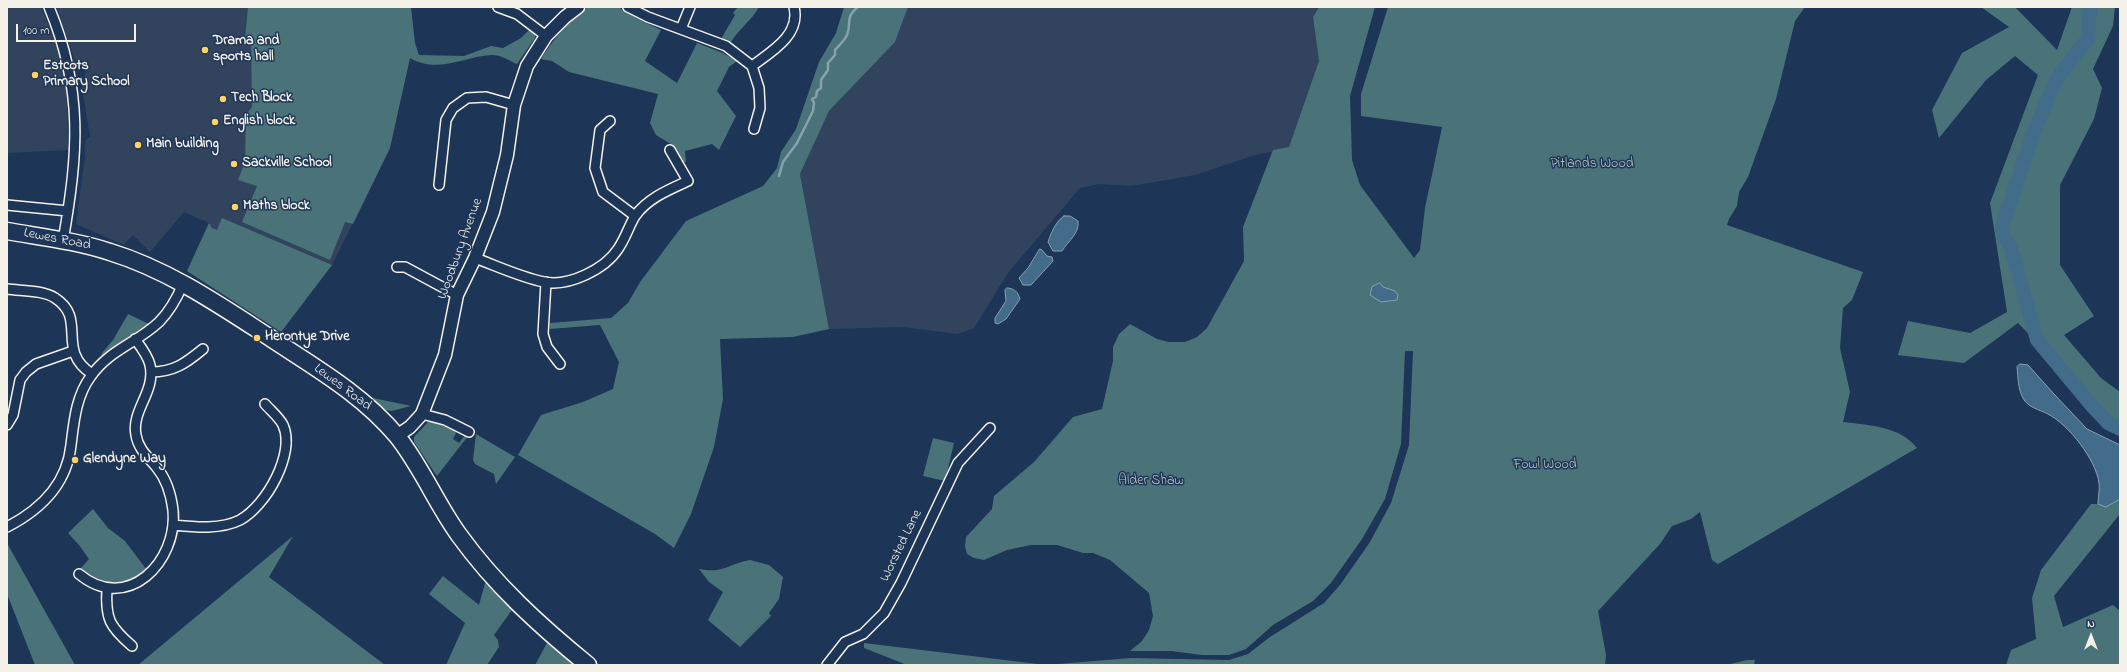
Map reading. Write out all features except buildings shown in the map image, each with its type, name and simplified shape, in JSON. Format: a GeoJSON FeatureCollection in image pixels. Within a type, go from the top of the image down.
{"type":"FeatureCollection","features":[{"type":"Feature","properties":{"kind":"highway","name":"Lewes Road"},"geometry":{"type":"LineString","coordinates":[[7,231],[111,252],[138,262],[183,284],[338,382],[377,415],[397,436],[459,535],[487,571],[516,603],[588,665]]}},
{"type":"Feature","properties":{"kind":"street"},"geometry":{"type":"LineString","coordinates":[[49,7],[64,54],[71,82],[75,110],[74,169],[62,241]]}},
{"type":"Feature","properties":{"kind":"street"},"geometry":{"type":"LineString","coordinates":[[498,7],[517,14],[546,36]]}},
{"type":"Feature","properties":{"kind":"street","name":"Woodbury Avenue"},"geometry":{"type":"LineString","coordinates":[[397,436],[410,428],[422,414],[445,355],[458,294],[475,258],[493,212],[507,155],[514,105],[527,66],[546,36],[565,17],[578,7]]}},
{"type":"Feature","properties":{"kind":"street"},"geometry":{"type":"LineString","coordinates":[[628,7],[648,18],[726,46],[752,66],[759,88],[760,108],[754,129]]}},
{"type":"Feature","properties":{"kind":"street"},"geometry":{"type":"LineString","coordinates":[[681,30],[690,7]]}},
{"type":"Feature","properties":{"kind":"street"},"geometry":{"type":"LineString","coordinates":[[752,66],[779,47],[788,35],[796,17],[794,7]]}},
{"type":"Feature","properties":{"kind":"street"},"geometry":{"type":"LineString","coordinates":[[439,185],[446,120],[453,108],[467,98],[486,97],[514,105]]}},
{"type":"Feature","properties":{"kind":"street"},"geometry":{"type":"LineString","coordinates":[[610,121],[600,130],[595,168],[603,192],[635,216]]}},
{"type":"Feature","properties":{"kind":"street"},"geometry":{"type":"LineString","coordinates":[[475,258],[546,282],[571,280],[598,269],[618,250],[635,216],[648,202],[665,191],[688,181],[670,150]]}},
{"type":"Feature","properties":{"kind":"street"},"geometry":{"type":"LineString","coordinates":[[7,205],[68,211]]}},
{"type":"Feature","properties":{"kind":"street"},"geometry":{"type":"LineString","coordinates":[[397,267],[405,267],[458,294]]}},
{"type":"Feature","properties":{"kind":"street"},"geometry":{"type":"LineString","coordinates":[[546,282],[543,334],[547,347],[560,364]]}},
{"type":"Feature","properties":{"kind":"street"},"geometry":{"type":"LineString","coordinates":[[7,527],[35,511],[61,479],[71,447],[76,409],[81,393],[92,374],[110,355],[158,323],[167,314],[183,284]]}},
{"type":"Feature","properties":{"kind":"street"},"geometry":{"type":"LineString","coordinates":[[7,289],[36,292],[55,298],[64,307],[72,322],[73,351],[78,362],[92,374]]}},
{"type":"Feature","properties":{"kind":"street"},"geometry":{"type":"LineString","coordinates":[[79,574],[95,585],[107,589],[133,585],[154,570],[164,556],[173,525],[169,488],[157,468],[139,444],[136,435],[138,414],[148,394],[151,372],[147,357],[135,339]]}},
{"type":"Feature","properties":{"kind":"street"},"geometry":{"type":"LineString","coordinates":[[151,372],[172,370],[186,364],[203,349]]}},
{"type":"Feature","properties":{"kind":"street"},"geometry":{"type":"LineString","coordinates":[[7,425],[13,415],[20,380],[26,372],[36,364],[73,351]]}},
{"type":"Feature","properties":{"kind":"street"},"geometry":{"type":"LineString","coordinates":[[173,525],[204,527],[220,526],[240,520],[255,509],[268,491],[286,450],[282,424],[265,404]]}},
{"type":"Feature","properties":{"kind":"street"},"geometry":{"type":"LineString","coordinates":[[422,414],[445,420],[464,433]]}},
{"type":"Feature","properties":{"kind":"street","name":"Worsted Lane"},"geometry":{"type":"LineString","coordinates":[[827,665],[845,642],[863,634],[884,613],[901,583],[958,463],[990,428]]}},
{"type":"Feature","properties":{"kind":"street"},"geometry":{"type":"LineString","coordinates":[[107,589],[107,613],[110,624],[129,644],[133,634]]}},
{"type":"Feature","properties":{"kind":"shaded area","name":"Estcots Primary School"},"geometry":{"type":"Polygon","coordinates":[[[7,7],[41,7],[51,30],[61,59],[67,90],[68,150],[7,153],[7,7]]]}},
{"type":"Feature","properties":{"kind":"shaded area","name":"Sackville School"},"geometry":{"type":"Polygon","coordinates":[[[57,7],[405,7],[390,148],[332,265],[281,332],[187,271],[209,223],[184,212],[150,252],[133,235],[124,244],[122,244],[76,224],[85,156],[85,141],[90,136],[82,88],[86,70],[76,64],[57,7]]]}},
{"type":"Feature","properties":{"kind":"shaded area"},"geometry":{"type":"Polygon","coordinates":[[[908,7],[1319,7],[1313,17],[1319,61],[1289,148],[1255,155],[1195,175],[1131,186],[1099,184],[1080,188],[1008,273],[974,328],[958,334],[902,327],[829,329],[800,174],[829,111],[895,42],[908,7]]]}},
{"type":"Feature","properties":{"kind":"shaded area"},"geometry":{"type":"Polygon","coordinates":[[[1064,216],[1070,216],[1078,221],[1077,229],[1073,237],[1062,251],[1053,251],[1048,242],[1056,224],[1064,216]]]}},
{"type":"Feature","properties":{"kind":"shaded area"},"geometry":{"type":"Polygon","coordinates":[[[1040,249],[1047,256],[1052,257],[1053,261],[1031,285],[1023,285],[1019,278],[1028,268],[1040,249]]]}},
{"type":"Feature","properties":{"kind":"shaded area"},"geometry":{"type":"Polygon","coordinates":[[[1380,283],[1383,287],[1395,291],[1398,295],[1397,300],[1381,302],[1370,295],[1372,287],[1380,283]]]}},
{"type":"Feature","properties":{"kind":"shaded area"},"geometry":{"type":"Polygon","coordinates":[[[1007,288],[1015,291],[1020,299],[1006,319],[998,324],[995,323],[995,318],[1006,301],[1005,290],[1007,288]]]}},
{"type":"Feature","properties":{"kind":"shaded area"},"geometry":{"type":"Polygon","coordinates":[[[2020,364],[2028,365],[2087,429],[2120,445],[2120,499],[2106,507],[2098,504],[2099,483],[2093,464],[2080,444],[2064,426],[2048,414],[2027,404],[2021,394],[2018,383],[2017,367],[2020,364]]]}},
{"type":"Feature","properties":{"kind":"green space"},"geometry":{"type":"Polygon","coordinates":[[[248,7],[411,7],[415,43],[419,55],[464,56],[491,46],[503,48],[521,38],[530,29],[535,34],[535,38],[517,64],[494,55],[481,56],[440,65],[420,63],[410,58],[390,148],[353,224],[345,222],[330,260],[242,222],[257,186],[238,180],[245,162],[246,115],[252,107],[251,38],[245,39],[248,7]]]}},
{"type":"Feature","properties":{"kind":"green space"},"geometry":{"type":"Polygon","coordinates":[[[588,7],[618,7],[661,30],[645,61],[677,83],[697,43],[723,53],[737,61],[729,67],[717,91],[736,116],[719,150],[712,144],[685,151],[686,162],[679,163],[674,146],[656,135],[650,123],[658,94],[569,72],[552,61],[541,59],[562,31],[574,18],[588,7]]]}},
{"type":"Feature","properties":{"kind":"green space"},"geometry":{"type":"Polygon","coordinates":[[[738,7],[759,7],[731,42],[721,39],[735,15],[733,13],[738,7]]]}},
{"type":"Feature","properties":{"kind":"green space"},"geometry":{"type":"Polygon","coordinates":[[[844,7],[908,7],[895,42],[829,111],[800,174],[829,329],[793,337],[720,339],[723,399],[714,447],[691,514],[674,548],[655,534],[518,455],[541,415],[583,402],[613,389],[619,362],[600,325],[550,329],[550,323],[611,318],[628,303],[640,282],[686,221],[763,186],[777,168],[781,152],[796,129],[819,62],[836,33],[844,7]]]}},
{"type":"Feature","properties":{"kind":"green space"},"geometry":{"type":"Polygon","coordinates":[[[1319,7],[1375,7],[1350,96],[1352,160],[1360,185],[1414,258],[1420,250],[1425,208],[1442,127],[1361,116],[1361,94],[1388,7],[1805,7],[1795,21],[1776,99],[1748,177],[1739,192],[1737,206],[1727,225],[1863,272],[1852,300],[1843,308],[1840,348],[1850,392],[1843,422],[1873,426],[1893,431],[1902,435],[1917,448],[1718,564],[1712,560],[1700,512],[1691,519],[1672,526],[1660,544],[1598,611],[1606,655],[1605,665],[1046,665],[1131,658],[1229,660],[1248,654],[1270,637],[1324,603],[1340,585],[1370,542],[1391,503],[1409,445],[1413,351],[1405,351],[1401,444],[1385,499],[1362,539],[1331,583],[1313,601],[1273,625],[1246,649],[1229,655],[1202,655],[1171,651],[1130,651],[1142,641],[1149,630],[1153,616],[1149,593],[1110,560],[1093,553],[1083,553],[1057,545],[1031,545],[1007,550],[984,560],[974,558],[967,554],[965,546],[966,537],[992,509],[994,496],[1034,462],[1073,417],[1102,409],[1113,361],[1113,347],[1119,334],[1130,324],[1157,339],[1169,342],[1185,342],[1197,337],[1207,328],[1244,261],[1243,227],[1273,150],[1289,147],[1319,61],[1313,17],[1319,7]]]}},
{"type":"Feature","properties":{"kind":"green space"},"geometry":{"type":"Polygon","coordinates":[[[1981,7],[2015,7],[2057,50],[2072,7],[2115,7],[2113,26],[2093,69],[2102,88],[2094,119],[2060,185],[2060,265],[2094,316],[2064,335],[2101,378],[2120,392],[2120,431],[2109,415],[2018,323],[1964,363],[1898,355],[1908,321],[1970,333],[2007,312],[1990,203],[2038,75],[2015,56],[1986,80],[1939,138],[1932,110],[1962,53],[2009,27],[1981,7]]]}},
{"type":"Feature","properties":{"kind":"green space"},"geometry":{"type":"Polygon","coordinates":[[[222,218],[332,265],[281,332],[187,271],[209,223],[212,228],[217,230],[222,218]]]}},
{"type":"Feature","properties":{"kind":"green space"},"geometry":{"type":"Polygon","coordinates":[[[128,314],[149,324],[119,343],[101,359],[102,353],[113,340],[128,314]]]}},
{"type":"Feature","properties":{"kind":"green space"},"geometry":{"type":"Polygon","coordinates":[[[373,398],[411,406],[391,411],[383,409],[373,400],[373,398]]]}},
{"type":"Feature","properties":{"kind":"green space"},"geometry":{"type":"Polygon","coordinates":[[[430,420],[454,430],[456,433],[453,439],[459,443],[465,435],[468,436],[437,476],[414,442],[414,437],[430,420]]]}},
{"type":"Feature","properties":{"kind":"green space"},"geometry":{"type":"Polygon","coordinates":[[[476,434],[515,457],[496,484],[494,474],[475,464],[473,460],[476,434]]]}},
{"type":"Feature","properties":{"kind":"green space"},"geometry":{"type":"Polygon","coordinates":[[[933,438],[954,443],[945,481],[923,476],[933,438]]]}},
{"type":"Feature","properties":{"kind":"green space"},"geometry":{"type":"Polygon","coordinates":[[[2120,495],[2120,514],[2054,596],[2063,627],[2113,605],[2120,611],[2120,665],[2006,665],[2011,650],[2036,639],[2032,598],[2041,570],[2091,504],[2112,504],[2120,495]]]}},
{"type":"Feature","properties":{"kind":"green space"},"geometry":{"type":"Polygon","coordinates":[[[93,509],[108,528],[125,541],[147,570],[139,576],[122,582],[114,582],[97,578],[81,568],[89,559],[68,533],[93,509]]]}},
{"type":"Feature","properties":{"kind":"green space"},"geometry":{"type":"Polygon","coordinates":[[[293,536],[269,577],[385,665],[138,665],[293,536]]]}},
{"type":"Feature","properties":{"kind":"green space"},"geometry":{"type":"Polygon","coordinates":[[[7,543],[75,665],[35,665],[7,594],[7,543]]]}},
{"type":"Feature","properties":{"kind":"green space"},"geometry":{"type":"Polygon","coordinates":[[[750,560],[769,565],[783,577],[779,599],[769,613],[771,616],[740,647],[708,620],[723,592],[709,582],[699,569],[720,569],[750,560]]]}},
{"type":"Feature","properties":{"kind":"green space"},"geometry":{"type":"Polygon","coordinates":[[[443,576],[479,605],[487,576],[514,607],[494,635],[498,640],[499,647],[487,665],[446,665],[465,623],[429,594],[443,576]]]}},
{"type":"Feature","properties":{"kind":"green space"},"geometry":{"type":"Polygon","coordinates":[[[548,641],[577,665],[535,665],[548,641]]]}},
{"type":"Feature","properties":{"kind":"green space"},"geometry":{"type":"Polygon","coordinates":[[[864,643],[1046,665],[907,665],[864,648],[864,643]]]}},
{"type":"Feature","properties":{"kind":"green space"},"geometry":{"type":"Polygon","coordinates":[[[1747,660],[1755,660],[1754,665],[1726,665],[1747,660]]]}},
{"type":"Feature","properties":{"kind":"waterway"},"geometry":{"type":"LineString","coordinates":[[779,176],[783,162],[797,143],[813,111],[814,103],[812,99],[816,97],[817,91],[821,88],[821,80],[828,70],[828,63],[835,55],[835,50],[847,35],[851,14],[858,7]]}},
{"type":"Feature","properties":{"kind":"waterway"},"geometry":{"type":"LineString","coordinates":[[2090,7],[2088,39],[2063,70],[2054,85],[2035,129],[2002,228],[2004,237],[2010,245],[2037,340],[2092,406],[2108,423],[2120,429]]}},
{"type":"Feature","properties":{"kind":"place","name":"Drama and sports hall"},"geometry":{"type":"Point","coordinates":[205,50]}},
{"type":"Feature","properties":{"kind":"place","name":"Estcots Primary School"},"geometry":{"type":"Point","coordinates":[35,75]}},
{"type":"Feature","properties":{"kind":"place","name":"Tech Block"},"geometry":{"type":"Point","coordinates":[223,99]}},
{"type":"Feature","properties":{"kind":"place","name":"English block"},"geometry":{"type":"Point","coordinates":[215,122]}},
{"type":"Feature","properties":{"kind":"place","name":"Main building"},"geometry":{"type":"Point","coordinates":[138,145]}},
{"type":"Feature","properties":{"kind":"place","name":"Sackville School"},"geometry":{"type":"Point","coordinates":[234,164]}},
{"type":"Feature","properties":{"kind":"place","name":"Maths block"},"geometry":{"type":"Point","coordinates":[235,207]}},
{"type":"Feature","properties":{"kind":"place","name":"Herontye Drive"},"geometry":{"type":"Point","coordinates":[257,338]}},
{"type":"Feature","properties":{"kind":"place","name":"Glendyne Way"},"geometry":{"type":"Point","coordinates":[75,460]}},
{"type":"Feature","properties":{"kind":"park label","name":"Pitlands Wood"},"geometry":{"type":"Point","coordinates":[1592,165]}},
{"type":"Feature","properties":{"kind":"park label","name":"Fowl Wood"},"geometry":{"type":"Point","coordinates":[1545,466]}},
{"type":"Feature","properties":{"kind":"park label","name":"Alder Shaw"},"geometry":{"type":"Point","coordinates":[1151,482]}}]}
